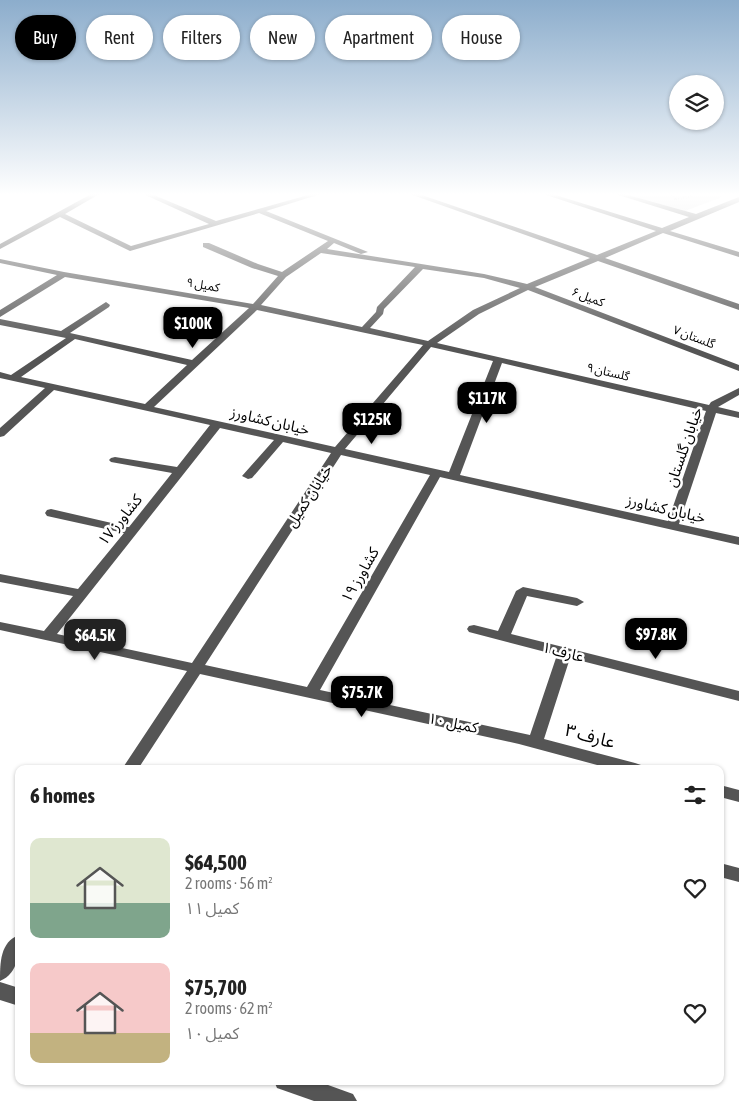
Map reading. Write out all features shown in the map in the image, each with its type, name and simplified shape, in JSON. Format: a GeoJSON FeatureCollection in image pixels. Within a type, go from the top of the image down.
{"type":"FeatureCollection","features":[{"type":"Feature","properties":{"kind":"street"},"geometry":{"type":"LineString","coordinates":[[121,244],[130,249],[146,244]]}},
{"type":"Feature","properties":{"kind":"street"},"geometry":{"type":"LineString","coordinates":[[147,408],[255,307],[283,275],[328,244]]}},
{"type":"Feature","properties":{"kind":"street"},"geometry":{"type":"LineString","coordinates":[[345,244],[386,260]]}},
{"type":"Feature","properties":{"kind":"street"},"geometry":{"type":"LineString","coordinates":[[558,244],[739,307]]}},
{"type":"Feature","properties":{"kind":"street","name":"خیابان کمیل"},"geometry":{"type":"LineString","coordinates":[[133,765],[338,451],[429,344],[476,312],[630,244]]}},
{"type":"Feature","properties":{"kind":"street"},"geometry":{"type":"LineString","coordinates":[[705,244],[739,255]]}},
{"type":"Feature","properties":{"kind":"street"},"geometry":{"type":"LineString","coordinates":[[206,245],[255,266],[283,275]]}},
{"type":"Feature","properties":{"kind":"street"},"geometry":{"type":"LineString","coordinates":[[320,250],[386,260]]}},
{"type":"Feature","properties":{"kind":"street","name":"کمیل ۶"},"geometry":{"type":"LineString","coordinates":[[386,260],[484,276],[528,288],[640,330]]}},
{"type":"Feature","properties":{"kind":"street","name":"کمیل ۹"},"geometry":{"type":"LineString","coordinates":[[0,261],[255,307],[429,344]]}},
{"type":"Feature","properties":{"kind":"street"},"geometry":{"type":"LineString","coordinates":[[364,330],[380,312],[380,309],[421,266]]}},
{"type":"Feature","properties":{"kind":"street"},"geometry":{"type":"LineString","coordinates":[[0,314],[64,274]]}},
{"type":"Feature","properties":{"kind":"street"},"geometry":{"type":"LineString","coordinates":[[63,334],[106,305]]}},
{"type":"Feature","properties":{"kind":"street"},"geometry":{"type":"LineString","coordinates":[[0,322],[74,336],[195,364]]}},
{"type":"Feature","properties":{"kind":"street","name":"گلستان ۷"},"geometry":{"type":"LineString","coordinates":[[640,330],[739,368]]}},
{"type":"Feature","properties":{"kind":"street"},"geometry":{"type":"LineString","coordinates":[[13,378],[74,336]]}},
{"type":"Feature","properties":{"kind":"street","name":"گلستان ۹"},"geometry":{"type":"LineString","coordinates":[[429,344],[739,415]]}},
{"type":"Feature","properties":{"kind":"street"},"geometry":{"type":"LineString","coordinates":[[453,477],[498,360]]}},
{"type":"Feature","properties":{"kind":"street","name":"خیابان کشاورز"},"geometry":{"type":"LineString","coordinates":[[0,375],[739,541]]}},
{"type":"Feature","properties":{"kind":"street"},"geometry":{"type":"LineString","coordinates":[[0,434],[52,387]]}},
{"type":"Feature","properties":{"kind":"street","name":"خیابان گلستان"},"geometry":{"type":"LineString","coordinates":[[672,526],[712,409],[715,404],[739,390]]}},
{"type":"Feature","properties":{"kind":"street","name":"کشاورز ۱۷"},"geometry":{"type":"LineString","coordinates":[[48,636],[217,424]]}},
{"type":"Feature","properties":{"kind":"street"},"geometry":{"type":"LineString","coordinates":[[248,476],[282,438]]}},
{"type":"Feature","properties":{"kind":"street"},"geometry":{"type":"LineString","coordinates":[[115,460],[180,470]]}},
{"type":"Feature","properties":{"kind":"street","name":"کشاورز ۱۹"},"geometry":{"type":"LineString","coordinates":[[311,692],[437,473]]}},
{"type":"Feature","properties":{"kind":"street"},"geometry":{"type":"LineString","coordinates":[[51,513],[132,531]]}},
{"type":"Feature","properties":{"kind":"street"},"geometry":{"type":"LineString","coordinates":[[1,578],[81,594]]}},
{"type":"Feature","properties":{"kind":"street"},"geometry":{"type":"LineString","coordinates":[[502,636],[524,591],[577,602]]}},
{"type":"Feature","properties":{"kind":"street","name":"کمیل ۱۰"},"geometry":{"type":"LineString","coordinates":[[0,626],[311,692],[534,742]]}},
{"type":"Feature","properties":{"kind":"street","name":"عارف ۱"},"geometry":{"type":"LineString","coordinates":[[474,629],[739,696]]}},
{"type":"Feature","properties":{"kind":"street"},"geometry":{"type":"LineString","coordinates":[[534,742],[565,652]]}},
{"type":"Feature","properties":{"kind":"street","name":"عارف ۳"},"geometry":{"type":"LineString","coordinates":[[534,742],[620,765]]}},
{"type":"Feature","properties":{"kind":"street"},"geometry":{"type":"LineString","coordinates":[[724,792],[739,796]]}},
{"type":"Feature","properties":{"kind":"street"},"geometry":{"type":"LineString","coordinates":[[724,871],[739,876]]}},
{"type":"Feature","properties":{"kind":"street"},"geometry":{"type":"LineString","coordinates":[[0,972],[15,949]]}},
{"type":"Feature","properties":{"kind":"street"},"geometry":{"type":"LineString","coordinates":[[0,991],[15,996]]}},
{"type":"Feature","properties":{"kind":"street"},"geometry":{"type":"LineString","coordinates":[[296,1085],[346,1101]]}}]}
